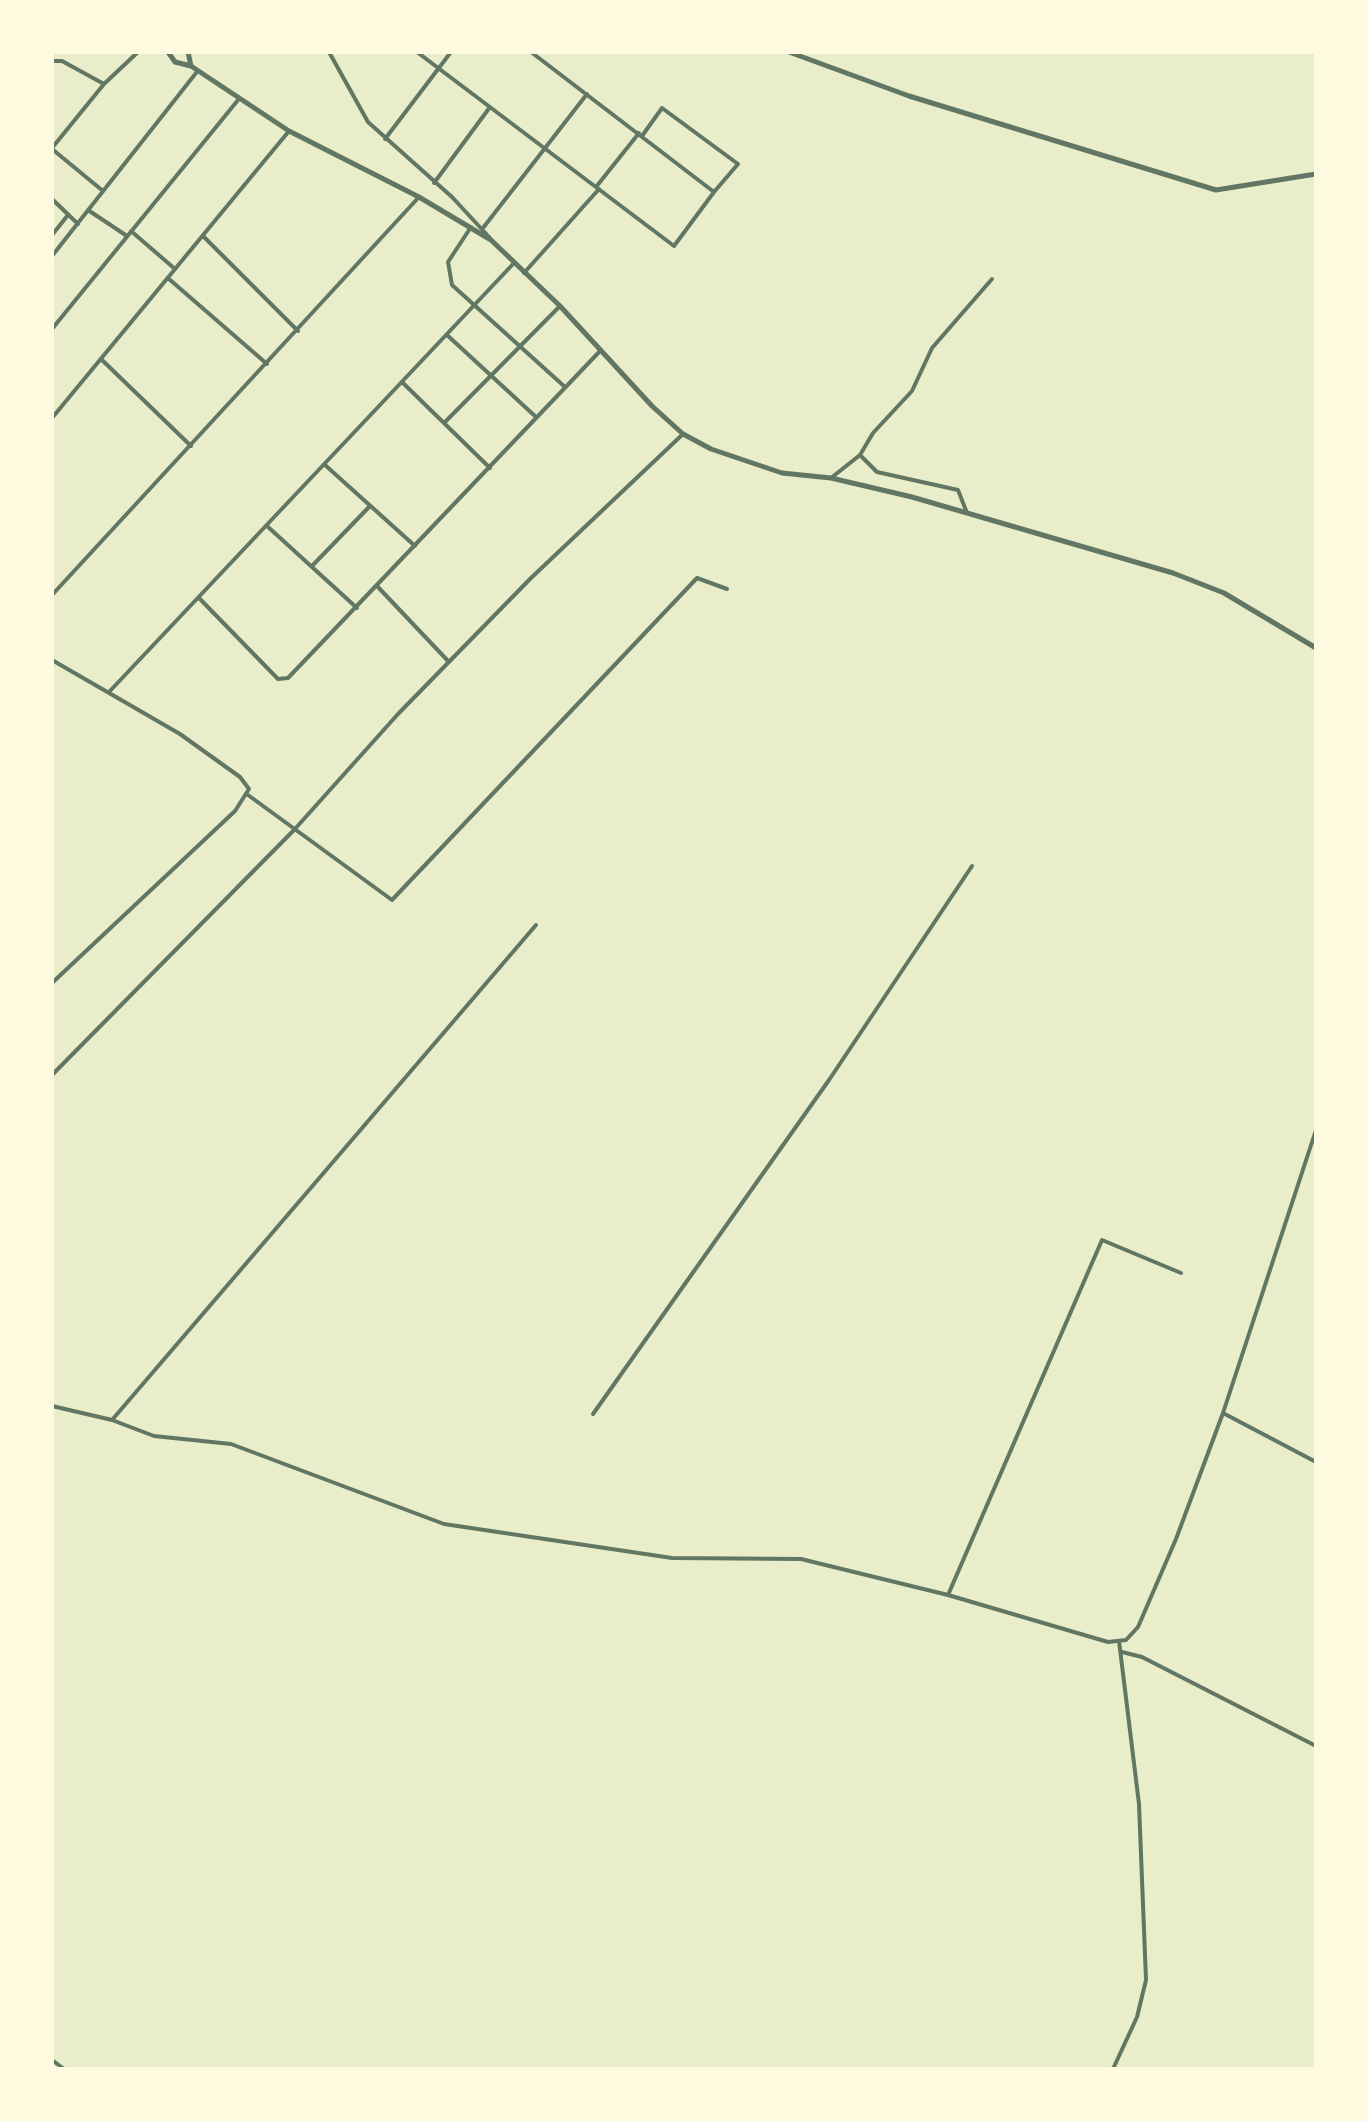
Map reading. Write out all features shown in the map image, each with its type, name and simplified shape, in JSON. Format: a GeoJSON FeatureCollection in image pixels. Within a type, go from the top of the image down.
{"type":"FeatureCollection","features":[{"type":"Feature","properties":{"kind":"street"},"geometry":{"type":"LineString","coordinates":[[103,191],[52,149],[104,84],[138,52]]}},
{"type":"Feature","properties":{"kind":"street"},"geometry":{"type":"LineString","coordinates":[[168,52],[175,62],[191,66]]}},
{"type":"Feature","properties":{"kind":"street"},"geometry":{"type":"LineString","coordinates":[[188,52],[196,73],[289,131],[481,230]]}},
{"type":"Feature","properties":{"kind":"street"},"geometry":{"type":"LineString","coordinates":[[329,52],[358,111],[560,306],[683,434],[711,449],[782,473],[831,478],[912,497],[1189,579],[1224,593],[1316,648]]}},
{"type":"Feature","properties":{"kind":"street"},"geometry":{"type":"LineString","coordinates":[[417,52],[545,148],[597,188],[674,246],[738,164],[662,108],[597,188],[524,273]]}},
{"type":"Feature","properties":{"kind":"street"},"geometry":{"type":"LineString","coordinates":[[385,139],[451,52]]}},
{"type":"Feature","properties":{"kind":"street"},"geometry":{"type":"LineString","coordinates":[[531,52],[714,192]]}},
{"type":"Feature","properties":{"kind":"street"},"geometry":{"type":"LineString","coordinates":[[789,52],[909,96],[1216,190],[1316,174]]}},
{"type":"Feature","properties":{"kind":"street"},"geometry":{"type":"LineString","coordinates":[[52,61],[62,61],[104,84]]}},
{"type":"Feature","properties":{"kind":"street"},"geometry":{"type":"LineString","coordinates":[[52,256],[196,73]]}},
{"type":"Feature","properties":{"kind":"street"},"geometry":{"type":"LineString","coordinates":[[481,230],[587,94]]}},
{"type":"Feature","properties":{"kind":"street"},"geometry":{"type":"LineString","coordinates":[[52,329],[238,100]]}},
{"type":"Feature","properties":{"kind":"street"},"geometry":{"type":"LineString","coordinates":[[434,183],[490,107]]}},
{"type":"Feature","properties":{"kind":"street"},"geometry":{"type":"LineString","coordinates":[[52,418],[289,131]]}},
{"type":"Feature","properties":{"kind":"street"},"geometry":{"type":"LineString","coordinates":[[52,595],[419,197]]}},
{"type":"Feature","properties":{"kind":"street"},"geometry":{"type":"LineString","coordinates":[[52,199],[78,224]]}},
{"type":"Feature","properties":{"kind":"street"},"geometry":{"type":"LineString","coordinates":[[88,210],[129,234],[176,269]]}},
{"type":"Feature","properties":{"kind":"street"},"geometry":{"type":"LineString","coordinates":[[52,235],[68,215]]}},
{"type":"Feature","properties":{"kind":"street"},"geometry":{"type":"LineString","coordinates":[[471,227],[448,262],[452,285],[565,387]]}},
{"type":"Feature","properties":{"kind":"street"},"geometry":{"type":"LineString","coordinates":[[203,236],[298,331]]}},
{"type":"Feature","properties":{"kind":"street"},"geometry":{"type":"LineString","coordinates":[[109,692],[514,263]]}},
{"type":"Feature","properties":{"kind":"street"},"geometry":{"type":"LineString","coordinates":[[168,278],[267,364]]}},
{"type":"Feature","properties":{"kind":"street"},"geometry":{"type":"LineString","coordinates":[[831,478],[860,455],[873,433],[912,391],[932,348],[992,279]]}},
{"type":"Feature","properties":{"kind":"street"},"geometry":{"type":"LineString","coordinates":[[444,423],[560,306]]}},
{"type":"Feature","properties":{"kind":"street"},"geometry":{"type":"LineString","coordinates":[[447,335],[537,417]]}},
{"type":"Feature","properties":{"kind":"street"},"geometry":{"type":"LineString","coordinates":[[199,598],[283,680],[357,608],[601,350]]}},
{"type":"Feature","properties":{"kind":"street"},"geometry":{"type":"LineString","coordinates":[[101,359],[191,446]]}},
{"type":"Feature","properties":{"kind":"street"},"geometry":{"type":"LineString","coordinates":[[402,383],[490,468]]}},
{"type":"Feature","properties":{"kind":"street"},"geometry":{"type":"LineString","coordinates":[[52,1075],[294,830],[449,662],[554,556],[683,434]]}},
{"type":"Feature","properties":{"kind":"street"},"geometry":{"type":"LineString","coordinates":[[860,455],[877,472],[958,490],[968,515]]}},
{"type":"Feature","properties":{"kind":"street"},"geometry":{"type":"LineString","coordinates":[[325,465],[415,546]]}},
{"type":"Feature","properties":{"kind":"street"},"geometry":{"type":"LineString","coordinates":[[312,566],[370,506]]}},
{"type":"Feature","properties":{"kind":"street"},"geometry":{"type":"LineString","coordinates":[[267,526],[357,608]]}},
{"type":"Feature","properties":{"kind":"street"},"geometry":{"type":"LineString","coordinates":[[52,660],[225,765],[246,782],[248,795],[392,900],[697,578],[727,589]]}},
{"type":"Feature","properties":{"kind":"street"},"geometry":{"type":"LineString","coordinates":[[377,586],[449,662]]}},
{"type":"Feature","properties":{"kind":"street"},"geometry":{"type":"LineString","coordinates":[[52,983],[174,870],[248,795]]}},
{"type":"Feature","properties":{"kind":"street"},"geometry":{"type":"LineString","coordinates":[[593,1414],[829,1080],[972,866]]}},
{"type":"Feature","properties":{"kind":"street"},"geometry":{"type":"LineString","coordinates":[[112,1420],[536,925]]}},
{"type":"Feature","properties":{"kind":"street"},"geometry":{"type":"LineString","coordinates":[[52,1406],[112,1420],[137,1432],[168,1439],[231,1444],[414,1515],[464,1528],[696,1560],[801,1559],[948,1595],[1108,1642],[1119,1641],[1132,1637],[1138,1627],[1176,1539],[1223,1413],[1316,1130]]}},
{"type":"Feature","properties":{"kind":"street"},"geometry":{"type":"LineString","coordinates":[[948,1595],[1102,1240],[1181,1273]]}},
{"type":"Feature","properties":{"kind":"street"},"geometry":{"type":"LineString","coordinates":[[1223,1413],[1316,1462]]}},
{"type":"Feature","properties":{"kind":"street"},"geometry":{"type":"LineString","coordinates":[[1113,2069],[1137,2017],[1146,1980],[1139,1804],[1119,1641]]}},
{"type":"Feature","properties":{"kind":"street"},"geometry":{"type":"LineString","coordinates":[[1122,1652],[1142,1657],[1316,1746]]}},
{"type":"Feature","properties":{"kind":"street"},"geometry":{"type":"LineString","coordinates":[[52,2060],[64,2069]]}}]}
